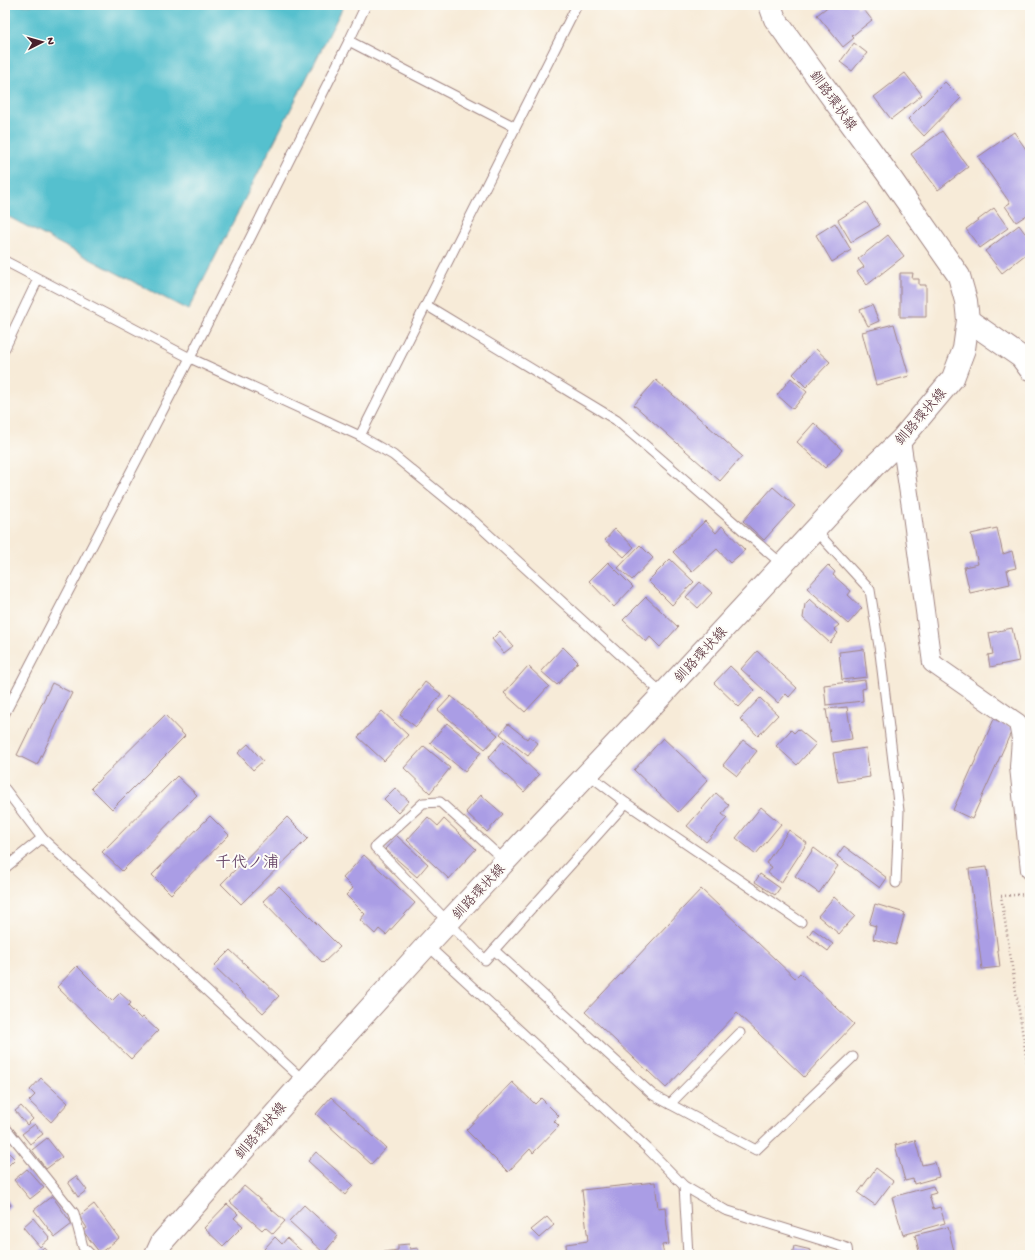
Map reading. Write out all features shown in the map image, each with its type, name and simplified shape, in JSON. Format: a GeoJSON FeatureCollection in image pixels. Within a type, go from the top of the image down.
{"type":"FeatureCollection","features":[{"type":"Feature","properties":{"kind":"main road","name":"釧路環状線"},"geometry":{"type":"LineString","coordinates":[[156,1255],[162,1242],[304,1081],[448,923],[874,466],[901,440],[953,378],[964,350],[968,320],[966,301],[959,276],[887,173],[775,19],[770,5]]}},
{"type":"Feature","properties":{"kind":"main road"},"geometry":{"type":"LineString","coordinates":[[968,320],[1021,357],[1030,369]]}},
{"type":"Feature","properties":{"kind":"street"},"geometry":{"type":"LineString","coordinates":[[901,440],[912,507],[932,664],[1018,723],[1021,739],[1019,767],[1030,870]]}},
{"type":"Feature","properties":{"kind":"lane"},"geometry":{"type":"LineString","coordinates":[[5,713],[190,358],[366,5]]}},
{"type":"Feature","properties":{"kind":"lane"},"geometry":{"type":"LineString","coordinates":[[360,436],[577,5]]}},
{"type":"Feature","properties":{"kind":"lane"},"geometry":{"type":"LineString","coordinates":[[349,41],[515,127]]}},
{"type":"Feature","properties":{"kind":"lane"},"geometry":{"type":"LineString","coordinates":[[5,261],[190,358],[360,436],[393,455],[475,522],[663,694]]}},
{"type":"Feature","properties":{"kind":"lane"},"geometry":{"type":"LineString","coordinates":[[5,348],[38,279]]}},
{"type":"Feature","properties":{"kind":"lane"},"geometry":{"type":"LineString","coordinates":[[426,305],[616,420],[783,565]]}},
{"type":"Feature","properties":{"kind":"lane"},"geometry":{"type":"LineString","coordinates":[[815,530],[870,590],[880,653],[899,811],[896,883]]}},
{"type":"Feature","properties":{"kind":"lane"},"geometry":{"type":"LineString","coordinates":[[588,774],[626,803],[800,922]]}},
{"type":"Feature","properties":{"kind":"lane"},"geometry":{"type":"LineString","coordinates":[[5,789],[42,838],[304,1081]]}},
{"type":"Feature","properties":{"kind":"lane"},"geometry":{"type":"LineString","coordinates":[[505,862],[440,802],[423,803],[375,847],[485,960],[626,803]]}},
{"type":"Feature","properties":{"kind":"lane"},"geometry":{"type":"LineString","coordinates":[[5,868],[42,838]]}},
{"type":"Feature","properties":{"kind":"lane"},"geometry":{"type":"LineString","coordinates":[[428,945],[647,1148],[684,1186],[725,1210],[847,1248],[848,1255]]}},
{"type":"Feature","properties":{"kind":"lane"},"geometry":{"type":"LineString","coordinates":[[494,950],[653,1095],[756,1150],[853,1057]]}},
{"type":"Feature","properties":{"kind":"lane"},"geometry":{"type":"LineString","coordinates":[[670,1104],[740,1033]]}},
{"type":"Feature","properties":{"kind":"lane"},"geometry":{"type":"LineString","coordinates":[[5,1127],[74,1212],[83,1247],[91,1255]]}},
{"type":"Feature","properties":{"kind":"lane"},"geometry":{"type":"LineString","coordinates":[[684,1186],[688,1255]]}},
{"type":"Feature","properties":{"kind":"path"},"geometry":{"type":"LineString","coordinates":[[1030,894],[1002,896],[1030,1081]]}},
{"type":"Feature","properties":{"kind":"water"},"geometry":{"type":"Polygon","coordinates":[[[5,5],[344,5],[188,310],[5,215],[5,5]]]}},
{"type":"Feature","properties":{"kind":"building"},"geometry":{"type":"Polygon","coordinates":[[[830,5],[856,5],[858,8],[861,6],[872,20],[852,36],[854,38],[843,47],[817,15],[830,5]]]}},
{"type":"Feature","properties":{"kind":"building"},"geometry":{"type":"Polygon","coordinates":[[[854,43],[867,53],[852,71],[840,62],[854,43]]]}},
{"type":"Feature","properties":{"kind":"building"},"geometry":{"type":"Polygon","coordinates":[[[905,73],[922,95],[891,119],[874,97],[905,73]]]}},
{"type":"Feature","properties":{"kind":"building"},"geometry":{"type":"Polygon","coordinates":[[[945,82],[961,98],[924,136],[908,119],[945,82]]]}},
{"type":"Feature","properties":{"kind":"building"},"geometry":{"type":"Polygon","coordinates":[[[942,131],[968,167],[938,190],[911,154],[942,131]]]}},
{"type":"Feature","properties":{"kind":"building"},"geometry":{"type":"Polygon","coordinates":[[[1014,132],[1030,155],[1030,213],[1016,222],[1005,206],[1010,203],[978,157],[1014,132]]]}},
{"type":"Feature","properties":{"kind":"building"},"geometry":{"type":"Polygon","coordinates":[[[866,202],[880,225],[851,242],[838,220],[866,202]]]}},
{"type":"Feature","properties":{"kind":"building"},"geometry":{"type":"Polygon","coordinates":[[[994,208],[1008,228],[980,248],[966,229],[994,208]]]}},
{"type":"Feature","properties":{"kind":"building"},"geometry":{"type":"Polygon","coordinates":[[[835,223],[851,250],[832,262],[816,235],[835,223]]]}},
{"type":"Feature","properties":{"kind":"building"},"geometry":{"type":"Polygon","coordinates":[[[1019,225],[1030,240],[1030,251],[1002,273],[985,251],[1019,225]]]}},
{"type":"Feature","properties":{"kind":"building"},"geometry":{"type":"Polygon","coordinates":[[[888,235],[904,256],[867,285],[857,272],[864,267],[858,259],[888,235]]]}},
{"type":"Feature","properties":{"kind":"building"},"geometry":{"type":"Polygon","coordinates":[[[900,273],[913,273],[912,279],[919,279],[919,285],[926,285],[926,317],[900,317],[900,273]]]}},
{"type":"Feature","properties":{"kind":"building"},"geometry":{"type":"Polygon","coordinates":[[[872,305],[879,321],[868,326],[860,310],[872,305]]]}},
{"type":"Feature","properties":{"kind":"building"},"geometry":{"type":"Polygon","coordinates":[[[894,324],[909,376],[876,385],[862,332],[894,324]]]}},
{"type":"Feature","properties":{"kind":"building"},"geometry":{"type":"Polygon","coordinates":[[[816,349],[830,362],[806,387],[793,374],[816,349]]]}},
{"type":"Feature","properties":{"kind":"building"},"geometry":{"type":"Polygon","coordinates":[[[791,378],[807,392],[793,409],[777,395],[791,378]]]}},
{"type":"Feature","properties":{"kind":"building"},"geometry":{"type":"Polygon","coordinates":[[[656,380],[742,456],[720,481],[634,405],[656,380]]]}},
{"type":"Feature","properties":{"kind":"building"},"geometry":{"type":"Polygon","coordinates":[[[814,423],[842,450],[825,468],[797,442],[814,423]]]}},
{"type":"Feature","properties":{"kind":"building"},"geometry":{"type":"Polygon","coordinates":[[[773,487],[795,506],[764,540],[743,521],[773,487]]]}},
{"type":"Feature","properties":{"kind":"building"},"geometry":{"type":"Polygon","coordinates":[[[705,521],[716,533],[722,526],[745,550],[730,563],[717,549],[692,572],[673,552],[705,521]]]}},
{"type":"Feature","properties":{"kind":"building"},"geometry":{"type":"Polygon","coordinates":[[[997,528],[1003,554],[1012,551],[1016,568],[1007,570],[1010,584],[970,593],[964,567],[978,564],[971,534],[997,528]]]}},
{"type":"Feature","properties":{"kind":"building"},"geometry":{"type":"Polygon","coordinates":[[[615,529],[634,547],[624,557],[605,540],[615,529]]]}},
{"type":"Feature","properties":{"kind":"building"},"geometry":{"type":"Polygon","coordinates":[[[640,545],[653,558],[632,580],[618,568],[640,545]]]}},
{"type":"Feature","properties":{"kind":"building"},"geometry":{"type":"Polygon","coordinates":[[[670,559],[694,582],[672,605],[648,581],[670,559]]]}},
{"type":"Feature","properties":{"kind":"building"},"geometry":{"type":"Polygon","coordinates":[[[608,562],[633,587],[614,607],[589,581],[608,562]]]}},
{"type":"Feature","properties":{"kind":"building"},"geometry":{"type":"Polygon","coordinates":[[[828,565],[835,572],[833,575],[851,591],[848,595],[862,608],[848,624],[807,588],[828,565]]]}},
{"type":"Feature","properties":{"kind":"building"},"geometry":{"type":"Polygon","coordinates":[[[700,582],[712,593],[698,608],[686,597],[700,582]]]}},
{"type":"Feature","properties":{"kind":"building"},"geometry":{"type":"Polygon","coordinates":[[[646,597],[678,627],[660,647],[650,637],[646,642],[623,620],[646,597]]]}},
{"type":"Feature","properties":{"kind":"building"},"geometry":{"type":"Polygon","coordinates":[[[810,599],[839,625],[834,629],[838,633],[830,643],[803,618],[805,604],[810,599]]]}},
{"type":"Feature","properties":{"kind":"building"},"geometry":{"type":"Polygon","coordinates":[[[1012,628],[1019,661],[990,667],[988,655],[993,654],[989,633],[1012,628]]]}},
{"type":"Feature","properties":{"kind":"building"},"geometry":{"type":"Polygon","coordinates":[[[500,631],[513,646],[504,653],[492,639],[500,631]]]}},
{"type":"Feature","properties":{"kind":"building"},"geometry":{"type":"Polygon","coordinates":[[[563,647],[578,662],[557,685],[541,671],[563,647]]]}},
{"type":"Feature","properties":{"kind":"building"},"geometry":{"type":"Polygon","coordinates":[[[864,649],[867,677],[842,680],[839,652],[864,649]]]}},
{"type":"Feature","properties":{"kind":"building"},"geometry":{"type":"Polygon","coordinates":[[[757,651],[797,688],[789,697],[786,694],[778,703],[741,669],[757,651]]]}},
{"type":"Feature","properties":{"kind":"building"},"geometry":{"type":"Polygon","coordinates":[[[528,666],[549,686],[525,712],[504,693],[528,666]]]}},
{"type":"Feature","properties":{"kind":"building"},"geometry":{"type":"Polygon","coordinates":[[[730,666],[755,690],[739,707],[714,683],[730,666]]]}},
{"type":"Feature","properties":{"kind":"building"},"geometry":{"type":"Polygon","coordinates":[[[865,680],[866,688],[862,689],[863,701],[826,705],[824,685],[865,680]]]}},
{"type":"Feature","properties":{"kind":"building"},"geometry":{"type":"Polygon","coordinates":[[[425,682],[441,694],[416,727],[400,715],[425,682]]]}},
{"type":"Feature","properties":{"kind":"building"},"geometry":{"type":"Polygon","coordinates":[[[52,683],[72,693],[37,765],[17,755],[52,683]]]}},
{"type":"Feature","properties":{"kind":"building"},"geometry":{"type":"Polygon","coordinates":[[[451,696],[498,735],[485,749],[438,710],[451,696]]]}},
{"type":"Feature","properties":{"kind":"building"},"geometry":{"type":"Polygon","coordinates":[[[760,698],[778,715],[758,736],[740,719],[760,698]]]}},
{"type":"Feature","properties":{"kind":"building"},"geometry":{"type":"Polygon","coordinates":[[[847,707],[852,739],[831,742],[826,709],[847,707]]]}},
{"type":"Feature","properties":{"kind":"building"},"geometry":{"type":"Polygon","coordinates":[[[382,711],[408,735],[384,761],[358,737],[382,711]]]}},
{"type":"Feature","properties":{"kind":"building"},"geometry":{"type":"Polygon","coordinates":[[[165,715],[185,736],[112,809],[91,788],[165,715]]]}},
{"type":"Feature","properties":{"kind":"building"},"geometry":{"type":"Polygon","coordinates":[[[994,719],[1013,728],[972,819],[953,810],[994,719]]]}},
{"type":"Feature","properties":{"kind":"building"},"geometry":{"type":"Polygon","coordinates":[[[447,723],[481,752],[465,772],[430,743],[447,723]]]}},
{"type":"Feature","properties":{"kind":"building"},"geometry":{"type":"Polygon","coordinates":[[[508,724],[527,739],[529,736],[538,743],[528,756],[500,734],[508,724]]]}},
{"type":"Feature","properties":{"kind":"building"},"geometry":{"type":"Polygon","coordinates":[[[798,729],[816,744],[797,765],[776,746],[791,730],[794,733],[798,729]]]}},
{"type":"Feature","properties":{"kind":"building"},"geometry":{"type":"Polygon","coordinates":[[[663,738],[708,780],[678,812],[634,770],[663,738]]]}},
{"type":"Feature","properties":{"kind":"building"},"geometry":{"type":"Polygon","coordinates":[[[743,740],[757,751],[737,776],[723,765],[743,740]]]}},
{"type":"Feature","properties":{"kind":"building"},"geometry":{"type":"Polygon","coordinates":[[[503,741],[539,775],[524,792],[488,758],[503,741]]]}},
{"type":"Feature","properties":{"kind":"building"},"geometry":{"type":"Polygon","coordinates":[[[248,744],[263,761],[253,770],[238,753],[248,744]]]}},
{"type":"Feature","properties":{"kind":"building"},"geometry":{"type":"Polygon","coordinates":[[[424,746],[450,768],[430,793],[404,768],[424,746]]]}},
{"type":"Feature","properties":{"kind":"building"},"geometry":{"type":"Polygon","coordinates":[[[866,748],[870,777],[838,782],[833,753],[866,748]]]}},
{"type":"Feature","properties":{"kind":"building"},"geometry":{"type":"Polygon","coordinates":[[[177,776],[197,795],[122,871],[102,852],[177,776]]]}},
{"type":"Feature","properties":{"kind":"building"},"geometry":{"type":"Polygon","coordinates":[[[395,788],[409,801],[398,813],[384,799],[395,788]]]}},
{"type":"Feature","properties":{"kind":"building"},"geometry":{"type":"Polygon","coordinates":[[[716,793],[729,805],[722,814],[727,818],[706,842],[687,826],[716,793]]]}},
{"type":"Feature","properties":{"kind":"building"},"geometry":{"type":"Polygon","coordinates":[[[481,795],[503,814],[487,832],[466,812],[481,795]]]}},
{"type":"Feature","properties":{"kind":"building"},"geometry":{"type":"Polygon","coordinates":[[[761,807],[781,824],[756,854],[736,838],[761,807]]]}},
{"type":"Feature","properties":{"kind":"building"},"geometry":{"type":"Polygon","coordinates":[[[210,816],[229,835],[171,894],[152,875],[210,816]]]}},
{"type":"Feature","properties":{"kind":"building"},"geometry":{"type":"Polygon","coordinates":[[[287,817],[308,838],[241,904],[221,884],[287,817]]]}},
{"type":"Feature","properties":{"kind":"building"},"geometry":{"type":"Polygon","coordinates":[[[428,817],[438,826],[444,819],[476,849],[449,879],[407,840],[428,817]]]}},
{"type":"Feature","properties":{"kind":"building"},"geometry":{"type":"Polygon","coordinates":[[[789,830],[807,843],[781,883],[768,873],[772,867],[766,863],[789,830]]]}},
{"type":"Feature","properties":{"kind":"building"},"geometry":{"type":"Polygon","coordinates":[[[397,836],[428,864],[417,877],[385,849],[397,836]]]}},
{"type":"Feature","properties":{"kind":"building"},"geometry":{"type":"Polygon","coordinates":[[[844,846],[887,878],[880,888],[837,856],[844,846]]]}},
{"type":"Feature","properties":{"kind":"building"},"geometry":{"type":"Polygon","coordinates":[[[814,848],[838,866],[819,893],[795,876],[814,848]]]}},
{"type":"Feature","properties":{"kind":"building"},"geometry":{"type":"Polygon","coordinates":[[[364,855],[415,903],[386,935],[379,929],[375,934],[360,920],[365,914],[346,895],[353,888],[343,878],[364,855]]]}},
{"type":"Feature","properties":{"kind":"building"},"geometry":{"type":"Polygon","coordinates":[[[987,867],[1000,967],[982,969],[969,869],[987,867]]]}},
{"type":"Feature","properties":{"kind":"building"},"geometry":{"type":"Polygon","coordinates":[[[760,874],[780,888],[775,895],[755,882],[760,874]]]}},
{"type":"Feature","properties":{"kind":"building"},"geometry":{"type":"Polygon","coordinates":[[[279,886],[340,947],[323,963],[263,901],[279,886]]]}},
{"type":"Feature","properties":{"kind":"building"},"geometry":{"type":"Polygon","coordinates":[[[701,889],[795,978],[800,973],[854,1024],[804,1077],[737,1013],[666,1088],[585,1012],[701,889]]]}},
{"type":"Feature","properties":{"kind":"building"},"geometry":{"type":"Polygon","coordinates":[[[834,897],[855,916],[839,934],[818,916],[834,897]]]}},
{"type":"Feature","properties":{"kind":"building"},"geometry":{"type":"Polygon","coordinates":[[[875,904],[905,913],[896,945],[873,939],[876,926],[869,924],[875,904]]]}},
{"type":"Feature","properties":{"kind":"building"},"geometry":{"type":"Polygon","coordinates":[[[813,929],[833,944],[828,951],[808,936],[813,929]]]}},
{"type":"Feature","properties":{"kind":"building"},"geometry":{"type":"Polygon","coordinates":[[[230,950],[279,996],[263,1013],[214,966],[230,950]]]}},
{"type":"Feature","properties":{"kind":"building"},"geometry":{"type":"Polygon","coordinates":[[[77,966],[112,1001],[120,993],[131,1003],[128,1006],[141,1019],[143,1017],[158,1031],[131,1059],[57,987],[77,966]]]}},
{"type":"Feature","properties":{"kind":"building"},"geometry":{"type":"Polygon","coordinates":[[[1025,1006],[1030,1006],[1030,1034],[1029,1034],[1025,1006]]]}},
{"type":"Feature","properties":{"kind":"building"},"geometry":{"type":"Polygon","coordinates":[[[41,1078],[68,1103],[51,1122],[29,1101],[35,1095],[30,1090],[41,1078]]]}},
{"type":"Feature","properties":{"kind":"building"},"geometry":{"type":"Polygon","coordinates":[[[512,1082],[535,1104],[541,1098],[559,1116],[554,1121],[559,1126],[533,1153],[530,1149],[508,1172],[466,1130],[512,1082]]]}},
{"type":"Feature","properties":{"kind":"building"},"geometry":{"type":"Polygon","coordinates":[[[331,1097],[386,1148],[371,1164],[316,1114],[331,1097]]]}},
{"type":"Feature","properties":{"kind":"building"},"geometry":{"type":"Polygon","coordinates":[[[21,1106],[33,1119],[27,1125],[15,1111],[21,1106]]]}},
{"type":"Feature","properties":{"kind":"building"},"geometry":{"type":"Polygon","coordinates":[[[35,1124],[43,1134],[30,1144],[22,1134],[35,1124]]]}},
{"type":"Feature","properties":{"kind":"building"},"geometry":{"type":"Polygon","coordinates":[[[47,1138],[62,1157],[46,1169],[32,1150],[47,1138]]]}},
{"type":"Feature","properties":{"kind":"building"},"geometry":{"type":"Polygon","coordinates":[[[915,1140],[922,1165],[935,1162],[939,1177],[914,1184],[913,1179],[905,1181],[895,1145],[915,1140]]]}},
{"type":"Feature","properties":{"kind":"building"},"geometry":{"type":"Polygon","coordinates":[[[5,1149],[15,1159],[5,1169],[5,1149]]]}},
{"type":"Feature","properties":{"kind":"building"},"geometry":{"type":"Polygon","coordinates":[[[316,1152],[353,1185],[345,1195],[308,1161],[316,1152]]]}},
{"type":"Feature","properties":{"kind":"building"},"geometry":{"type":"Polygon","coordinates":[[[876,1168],[893,1181],[875,1205],[858,1193],[876,1168]]]}},
{"type":"Feature","properties":{"kind":"building"},"geometry":{"type":"Polygon","coordinates":[[[27,1169],[44,1188],[30,1199],[14,1180],[27,1169]]]}},
{"type":"Feature","properties":{"kind":"building"},"geometry":{"type":"Polygon","coordinates":[[[76,1176],[87,1190],[78,1197],[68,1182],[76,1176]]]}},
{"type":"Feature","properties":{"kind":"building"},"geometry":{"type":"Polygon","coordinates":[[[655,1182],[658,1208],[665,1207],[669,1244],[662,1245],[664,1255],[567,1255],[566,1244],[588,1241],[582,1190],[655,1182]]]}},
{"type":"Feature","properties":{"kind":"building"},"geometry":{"type":"Polygon","coordinates":[[[244,1186],[285,1221],[273,1234],[265,1227],[262,1230],[230,1202],[244,1186]]]}},
{"type":"Feature","properties":{"kind":"building"},"geometry":{"type":"Polygon","coordinates":[[[933,1186],[936,1193],[929,1195],[933,1209],[940,1207],[945,1223],[903,1235],[892,1197],[933,1186]]]}},
{"type":"Feature","properties":{"kind":"building"},"geometry":{"type":"Polygon","coordinates":[[[52,1196],[72,1224],[55,1237],[34,1210],[52,1196]]]}},
{"type":"Feature","properties":{"kind":"building"},"geometry":{"type":"Polygon","coordinates":[[[5,1197],[11,1205],[5,1211],[5,1197]]]}},
{"type":"Feature","properties":{"kind":"building"},"geometry":{"type":"Polygon","coordinates":[[[94,1204],[119,1238],[100,1253],[83,1231],[87,1228],[79,1216],[94,1204]]]}},
{"type":"Feature","properties":{"kind":"building"},"geometry":{"type":"Polygon","coordinates":[[[227,1204],[238,1214],[234,1218],[243,1226],[223,1246],[204,1228],[227,1204]]]}},
{"type":"Feature","properties":{"kind":"building"},"geometry":{"type":"Polygon","coordinates":[[[304,1205],[338,1236],[324,1253],[289,1221],[304,1205]]]}},
{"type":"Feature","properties":{"kind":"building"},"geometry":{"type":"Polygon","coordinates":[[[547,1217],[554,1225],[539,1238],[531,1230],[547,1217]]]}},
{"type":"Feature","properties":{"kind":"building"},"geometry":{"type":"Polygon","coordinates":[[[33,1218],[50,1238],[40,1247],[23,1227],[33,1218]]]}},
{"type":"Feature","properties":{"kind":"building"},"geometry":{"type":"Polygon","coordinates":[[[948,1227],[955,1255],[920,1255],[915,1235],[948,1227]]]}},
{"type":"Feature","properties":{"kind":"building"},"geometry":{"type":"Polygon","coordinates":[[[275,1237],[282,1244],[287,1238],[306,1255],[270,1255],[264,1249],[275,1237]]]}},
{"type":"Feature","properties":{"kind":"building"},"geometry":{"type":"Polygon","coordinates":[[[409,1244],[410,1249],[418,1248],[418,1255],[384,1255],[383,1252],[398,1250],[398,1245],[409,1244]]]}},
{"type":"Feature","properties":{"kind":"building"},"geometry":{"type":"Polygon","coordinates":[[[794,1246],[811,1250],[810,1255],[792,1255],[794,1246]]]}},
{"type":"Feature","properties":{"kind":"building"},"geometry":{"type":"Polygon","coordinates":[[[44,1247],[51,1255],[35,1255],[44,1247]]]}},
{"type":"Feature","properties":{"kind":"district","name":"千代ノ浦"},"geometry":{"type":"Point","coordinates":[247,861]}}]}
